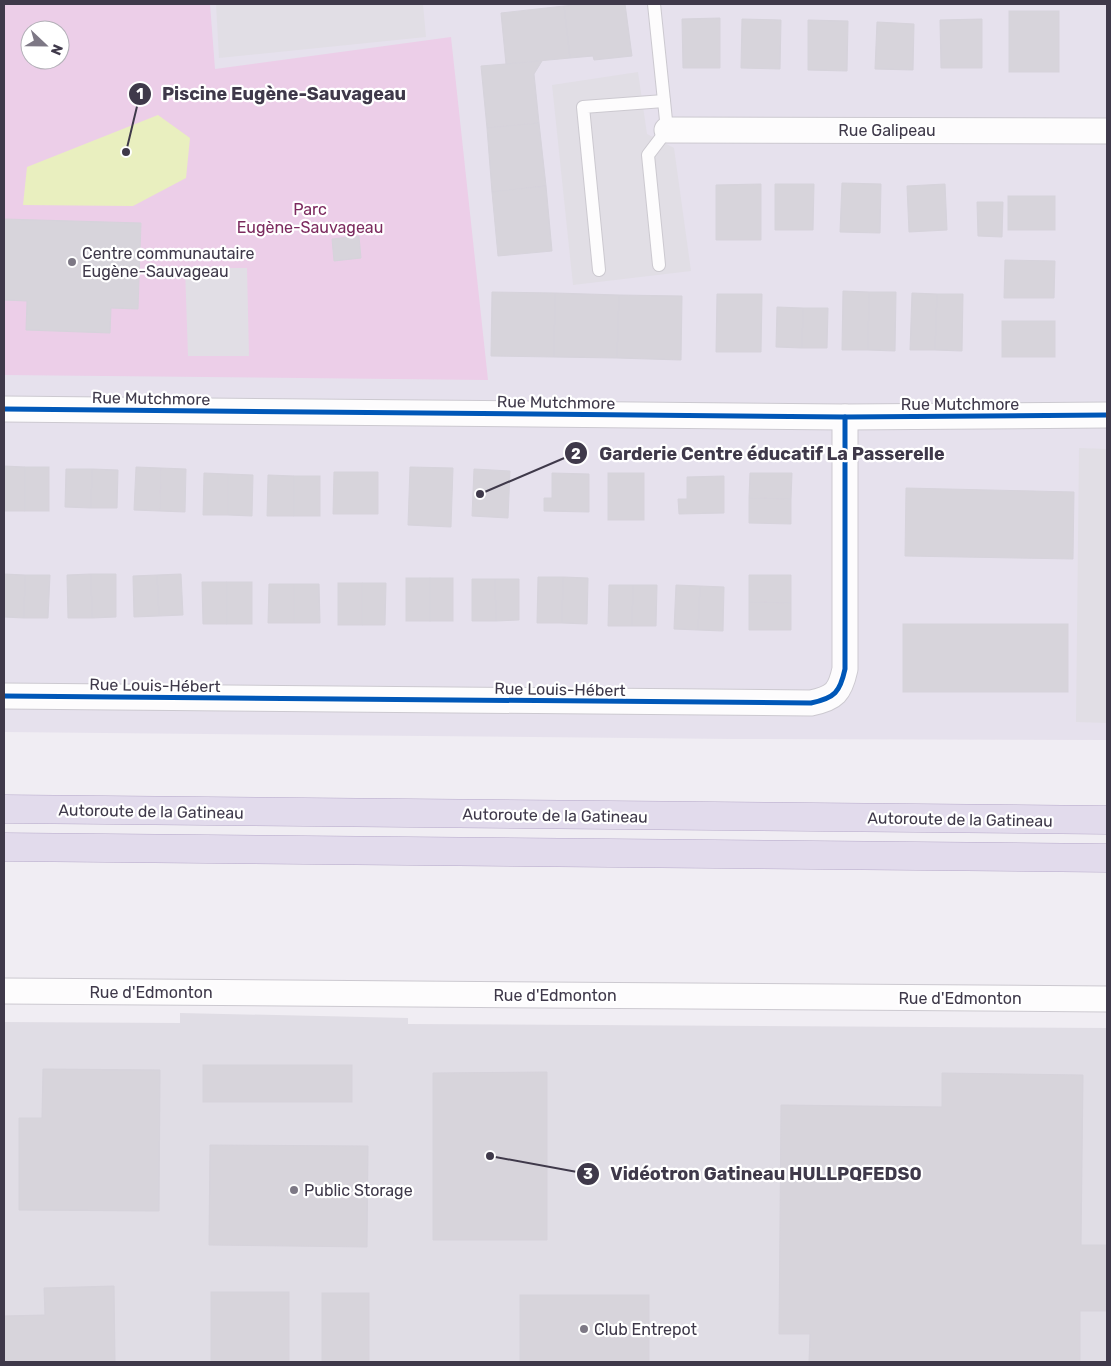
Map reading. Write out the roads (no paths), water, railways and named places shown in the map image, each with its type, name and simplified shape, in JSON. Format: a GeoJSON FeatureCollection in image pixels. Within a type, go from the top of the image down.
{"type":"FeatureCollection","features":[{"type":"Feature","properties":{"kind":"highway","name":"Autoroute de la Gatineau"},"geometry":{"type":"LineString","coordinates":[[4,810],[1107,820]]}},
{"type":"Feature","properties":{"kind":"highway"},"geometry":{"type":"LineString","coordinates":[[1036,820],[1107,812]]}},
{"type":"Feature","properties":{"kind":"highway"},"geometry":{"type":"LineString","coordinates":[[4,847],[1107,858]]}},
{"type":"Feature","properties":{"kind":"street","name":"Rue Galipeau"},"geometry":{"type":"LineString","coordinates":[[667,130],[1107,131]]}},
{"type":"Feature","properties":{"kind":"street","name":"Rue Mutchmore"},"geometry":{"type":"LineString","coordinates":[[4,409],[845,417],[1107,415]]}},
{"type":"Feature","properties":{"kind":"street","name":"Rue Louis-Hébert"},"geometry":{"type":"LineString","coordinates":[[4,696],[811,703],[824,700],[835,694],[842,684],[845,669],[845,417]]}},
{"type":"Feature","properties":{"kind":"street","name":"Rue d'Edmonton"},"geometry":{"type":"LineString","coordinates":[[4,991],[1107,999]]}},
{"type":"Feature","properties":{"kind":"lane"},"geometry":{"type":"LineString","coordinates":[[654,4],[667,130],[648,155],[659,265]]}},
{"type":"Feature","properties":{"kind":"lane"},"geometry":{"type":"LineString","coordinates":[[599,270],[583,107],[664,101]]}},
{"type":"Feature","properties":{"kind":"place","name":"Piscine Eugène-Sauvageau"},"geometry":{"type":"Point","coordinates":[126,152]}},
{"type":"Feature","properties":{"kind":"place","name":"Centre communautaire Eugène-Sauvageau"},"geometry":{"type":"Point","coordinates":[72,262]}},
{"type":"Feature","properties":{"kind":"place","name":"Garderie Centre éducatif La Passerelle"},"geometry":{"type":"Point","coordinates":[480,494]}},
{"type":"Feature","properties":{"kind":"place","name":"Vidéotron Gatineau HULLPQFEDS0"},"geometry":{"type":"Point","coordinates":[490,1156]}},
{"type":"Feature","properties":{"kind":"place","name":"Public Storage"},"geometry":{"type":"Point","coordinates":[294,1190]}},
{"type":"Feature","properties":{"kind":"place","name":"Club Entrepot"},"geometry":{"type":"Point","coordinates":[584,1329]}},
{"type":"Feature","properties":{"kind":"park label","name":"Parc Eugène-Sauvageau"},"geometry":{"type":"Point","coordinates":[310,218]}}]}
